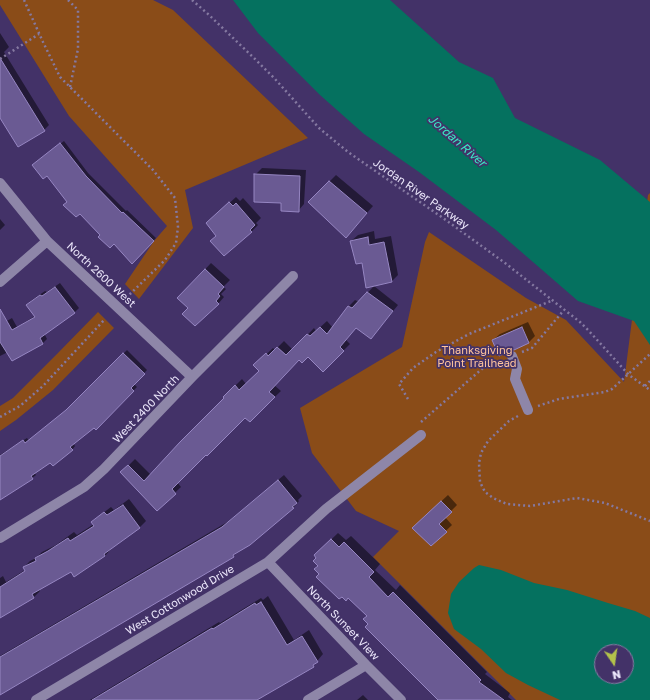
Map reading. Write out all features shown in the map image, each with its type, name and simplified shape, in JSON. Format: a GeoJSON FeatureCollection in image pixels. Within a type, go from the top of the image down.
{"type":"FeatureCollection","features":[{"type":"Feature","properties":{"kind":"street","name":"North 2600 West"},"geometry":{"type":"LineString","coordinates":[[0,183],[47,241],[192,378]]}},
{"type":"Feature","properties":{"kind":"street"},"geometry":{"type":"LineString","coordinates":[[0,282],[47,241]]}},
{"type":"Feature","properties":{"kind":"street","name":"West 2400 North"},"geometry":{"type":"LineString","coordinates":[[0,538],[84,488],[293,276]]}},
{"type":"Feature","properties":{"kind":"street"},"geometry":{"type":"LineString","coordinates":[[512,356],[517,369],[515,379],[528,410]]}},
{"type":"Feature","properties":{"kind":"street","name":"West Cottonwood Drive"},"geometry":{"type":"LineString","coordinates":[[36,700],[268,562],[326,509],[421,435]]}},
{"type":"Feature","properties":{"kind":"street","name":"North Sunset View"},"geometry":{"type":"LineString","coordinates":[[268,562],[401,700]]}},
{"type":"Feature","properties":{"kind":"street"},"geometry":{"type":"LineString","coordinates":[[308,700],[366,665]]}},
{"type":"Feature","properties":{"kind":"path"},"geometry":{"type":"LineString","coordinates":[[24,0],[60,77],[153,170],[174,198],[178,227],[176,243],[165,260],[128,296]]}},
{"type":"Feature","properties":{"kind":"path"},"geometry":{"type":"LineString","coordinates":[[68,0],[78,10],[78,49],[70,87]]}},
{"type":"Feature","properties":{"kind":"path","name":"Jordan River Parkway"},"geometry":{"type":"LineString","coordinates":[[192,0],[255,59],[319,128],[336,143],[505,263],[580,322],[590,331],[629,375],[650,390]]}},
{"type":"Feature","properties":{"kind":"path"},"geometry":{"type":"LineString","coordinates":[[0,59],[39,34]]}},
{"type":"Feature","properties":{"kind":"path"},"geometry":{"type":"LineString","coordinates":[[408,399],[399,384],[414,368],[436,352],[469,334],[552,301]]}},
{"type":"Feature","properties":{"kind":"path"},"geometry":{"type":"LineString","coordinates":[[421,422],[483,368],[532,348],[564,310]]}},
{"type":"Feature","properties":{"kind":"path"},"geometry":{"type":"LineString","coordinates":[[0,418],[20,406],[43,386],[105,319]]}},
{"type":"Feature","properties":{"kind":"path"},"geometry":{"type":"LineString","coordinates":[[650,354],[616,386],[605,392],[559,399],[528,410],[509,421],[488,441],[481,453],[479,463],[480,482],[485,492],[492,498],[507,504],[530,506],[577,498],[605,503],[650,521]]}},
{"type":"Feature","properties":{"kind":"path"},"geometry":{"type":"LineString","coordinates":[[645,386],[650,381]]}},
{"type":"Feature","properties":{"kind":"green space"},"geometry":{"type":"Polygon","coordinates":[[[0,0],[153,0],[173,10],[308,138],[185,190],[193,228],[139,299],[125,284],[154,241],[167,226],[69,116],[0,5],[0,0]]]}},
{"type":"Feature","properties":{"kind":"green space","name":"Thanksgiving Point Trailhead"},"geometry":{"type":"Polygon","coordinates":[[[650,193],[650,700],[516,700],[373,557],[399,531],[356,511],[312,453],[300,408],[402,347],[425,242],[429,232],[526,298],[566,320],[624,382],[648,195],[650,193]]]}},
{"type":"Feature","properties":{"kind":"green space"},"geometry":{"type":"Polygon","coordinates":[[[98,312],[114,328],[53,390],[0,431],[0,406],[13,398],[98,312]]]}},
{"type":"Feature","properties":{"kind":"water","name":"Jordan River"},"geometry":{"type":"Polygon","coordinates":[[[233,0],[390,0],[459,62],[493,78],[515,118],[600,160],[650,202],[650,345],[634,321],[578,301],[496,230],[419,172],[364,134],[320,95],[258,33],[233,0]]]}},
{"type":"Feature","properties":{"kind":"water"},"geometry":{"type":"Polygon","coordinates":[[[479,565],[501,570],[534,583],[567,590],[635,611],[650,618],[650,700],[560,700],[506,673],[481,649],[454,629],[448,613],[451,594],[459,582],[479,565]]]}},
{"type":"Feature","properties":{"kind":"building"},"geometry":{"type":"Polygon","coordinates":[[[0,58],[45,131],[18,147],[0,118],[0,58]]]}},
{"type":"Feature","properties":{"kind":"building"},"geometry":{"type":"Polygon","coordinates":[[[60,143],[86,176],[122,213],[123,212],[154,241],[132,264],[114,244],[110,248],[98,237],[100,235],[80,214],[76,217],[63,205],[67,202],[47,176],[43,179],[32,165],[60,143]]]}},
{"type":"Feature","properties":{"kind":"building"},"geometry":{"type":"Polygon","coordinates":[[[254,174],[300,176],[299,212],[281,211],[281,203],[254,202],[254,174]]]}},
{"type":"Feature","properties":{"kind":"building"},"geometry":{"type":"Polygon","coordinates":[[[329,181],[367,213],[346,238],[308,202],[329,181]]]}},
{"type":"Feature","properties":{"kind":"building"},"geometry":{"type":"Polygon","coordinates":[[[229,202],[233,206],[236,203],[255,225],[250,230],[252,232],[224,256],[210,241],[216,236],[206,223],[229,202]]]}},
{"type":"Feature","properties":{"kind":"building"},"geometry":{"type":"Polygon","coordinates":[[[368,237],[369,245],[384,242],[392,282],[366,288],[362,263],[356,264],[350,241],[368,237]]]}},
{"type":"Feature","properties":{"kind":"building"},"geometry":{"type":"Polygon","coordinates":[[[205,269],[224,287],[218,294],[220,296],[216,301],[219,304],[195,326],[182,314],[188,308],[177,298],[205,269]]]}},
{"type":"Feature","properties":{"kind":"building"},"geometry":{"type":"Polygon","coordinates":[[[55,287],[75,313],[40,338],[43,344],[12,361],[0,342],[0,309],[12,330],[35,317],[26,305],[55,287]]]}},
{"type":"Feature","properties":{"kind":"building"},"geometry":{"type":"Polygon","coordinates":[[[367,292],[393,311],[371,339],[356,328],[340,347],[344,351],[323,372],[308,357],[302,363],[299,360],[269,392],[275,397],[250,422],[245,418],[207,456],[206,455],[172,489],[176,494],[157,511],[120,472],[128,465],[144,481],[235,385],[239,390],[259,371],[253,365],[266,353],[268,356],[277,347],[286,355],[307,334],[310,336],[320,327],[327,334],[348,306],[352,308],[367,292]]]}},
{"type":"Feature","properties":{"kind":"building"},"geometry":{"type":"Polygon","coordinates":[[[522,327],[529,343],[514,350],[509,350],[499,356],[492,340],[522,327]]]}},
{"type":"Feature","properties":{"kind":"building"},"geometry":{"type":"Polygon","coordinates":[[[123,353],[145,374],[131,388],[134,391],[96,430],[94,428],[70,447],[73,450],[53,466],[50,463],[31,476],[33,479],[0,500],[0,456],[23,440],[25,443],[66,410],[123,353]]]}},
{"type":"Feature","properties":{"kind":"building"},"geometry":{"type":"Polygon","coordinates":[[[278,480],[297,503],[292,507],[294,508],[250,545],[233,555],[234,557],[0,695],[0,657],[222,527],[278,480]]]}},
{"type":"Feature","properties":{"kind":"building"},"geometry":{"type":"Polygon","coordinates":[[[441,501],[452,512],[439,524],[447,532],[431,546],[412,528],[441,501]]]}},
{"type":"Feature","properties":{"kind":"building"},"geometry":{"type":"Polygon","coordinates":[[[123,505],[140,528],[104,554],[105,556],[74,577],[71,572],[32,594],[34,598],[0,618],[0,587],[25,571],[23,567],[36,561],[35,558],[68,538],[70,541],[94,526],[91,522],[104,512],[107,515],[123,505]]]}},
{"type":"Feature","properties":{"kind":"building"},"geometry":{"type":"Polygon","coordinates":[[[331,539],[339,547],[344,542],[374,572],[369,577],[388,597],[393,592],[481,680],[479,682],[504,700],[438,700],[365,627],[368,624],[363,619],[367,616],[348,598],[346,601],[342,597],[339,599],[316,577],[319,574],[314,569],[318,566],[313,561],[316,558],[314,555],[331,539]]]}},
{"type":"Feature","properties":{"kind":"building"},"geometry":{"type":"Polygon","coordinates":[[[261,602],[287,645],[302,636],[318,662],[313,665],[314,667],[257,700],[92,700],[255,603],[256,605],[261,602]]]}}]}
